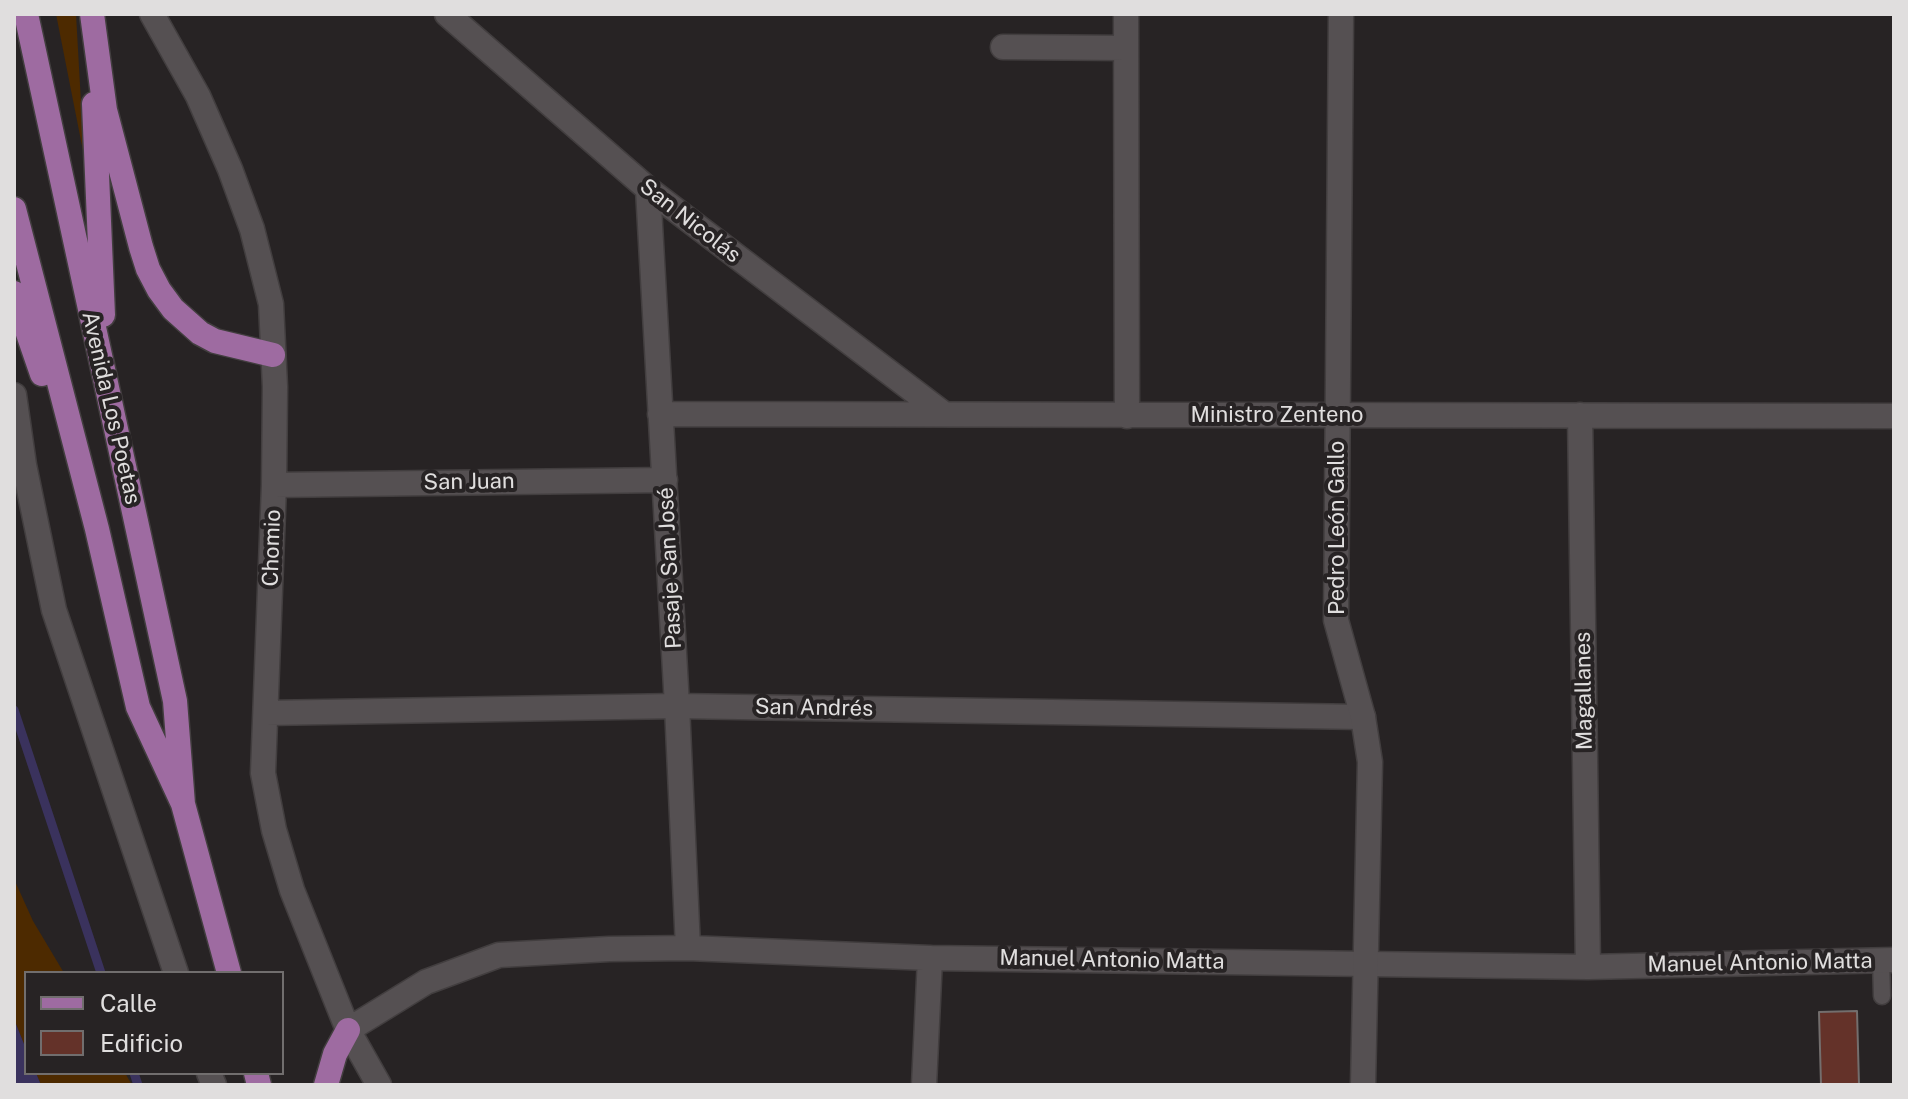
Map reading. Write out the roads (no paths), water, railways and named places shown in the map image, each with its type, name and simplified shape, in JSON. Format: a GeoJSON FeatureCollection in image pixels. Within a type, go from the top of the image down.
{"type":"FeatureCollection","features":[{"type":"Feature","properties":{"kind":"main road","name":"Avenida Los Poetas"},"geometry":{"type":"LineString","coordinates":[[26,14],[175,701],[183,804]]}},
{"type":"Feature","properties":{"kind":"main road"},"geometry":{"type":"LineString","coordinates":[[92,14],[99,264],[107,381]]}},
{"type":"Feature","properties":{"kind":"main road"},"geometry":{"type":"LineString","coordinates":[[92,14],[105,110],[141,247],[159,290],[173,309],[200,333],[215,341],[273,355]]}},
{"type":"Feature","properties":{"kind":"main road","name":"Avenida Los Poetas"},"geometry":{"type":"LineString","coordinates":[[14,209],[97,529],[138,707],[183,804],[228,971]]}},
{"type":"Feature","properties":{"kind":"main road"},"geometry":{"type":"LineString","coordinates":[[14,293],[97,529]]}},
{"type":"Feature","properties":{"kind":"main road"},"geometry":{"type":"LineString","coordinates":[[326,1085],[335,1054],[348,1030]]}},
{"type":"Feature","properties":{"kind":"street","name":"Chomio"},"geometry":{"type":"LineString","coordinates":[[152,14],[198,96],[230,169],[252,229],[271,304],[274,485],[263,773],[274,830],[292,890],[348,1030],[379,1085]]}},
{"type":"Feature","properties":{"kind":"street","name":"San Nicolás"},"geometry":{"type":"LineString","coordinates":[[447,14],[648,189],[944,414]]}},
{"type":"Feature","properties":{"kind":"street"},"geometry":{"type":"LineString","coordinates":[[1126,14],[1127,416]]}},
{"type":"Feature","properties":{"kind":"street","name":"Pedro León Gallo"},"geometry":{"type":"LineString","coordinates":[[1341,14],[1336,620],[1363,717],[1370,762],[1363,1085]]}},
{"type":"Feature","properties":{"kind":"street"},"geometry":{"type":"LineString","coordinates":[[1003,47],[1126,48]]}},
{"type":"Feature","properties":{"kind":"street","name":"Pasaje San José"},"geometry":{"type":"LineString","coordinates":[[648,189],[688,948]]}},
{"type":"Feature","properties":{"kind":"street"},"geometry":{"type":"LineString","coordinates":[[14,395],[24,465],[54,610],[175,971]]}},
{"type":"Feature","properties":{"kind":"street","name":"Ministro Zenteno"},"geometry":{"type":"LineString","coordinates":[[660,414],[1894,416]]}},
{"type":"Feature","properties":{"kind":"street","name":"Magallanes"},"geometry":{"type":"LineString","coordinates":[[1580,415],[1588,967]]}},
{"type":"Feature","properties":{"kind":"street","name":"San Juan"},"geometry":{"type":"LineString","coordinates":[[274,485],[665,480]]}},
{"type":"Feature","properties":{"kind":"street","name":"San Andrés"},"geometry":{"type":"LineString","coordinates":[[266,713],[677,706],[1363,717]]}},
{"type":"Feature","properties":{"kind":"street","name":"Manuel Antonio Matta"},"geometry":{"type":"LineString","coordinates":[[348,1030],[426,982],[499,955],[609,949],[688,948],[930,958],[1588,967],[1888,960]]}},
{"type":"Feature","properties":{"kind":"street"},"geometry":{"type":"LineString","coordinates":[[924,1085],[930,958]]}},
{"type":"Feature","properties":{"kind":"lane"},"geometry":{"type":"LineString","coordinates":[[1882,996],[1888,960]]}},
{"type":"Feature","properties":{"kind":"waterway"},"geometry":{"type":"LineString","coordinates":[[14,710],[100,971]]}},
{"type":"Feature","properties":{"kind":"waterway"},"geometry":{"type":"LineString","coordinates":[[135,1075],[138,1085]]}}]}
